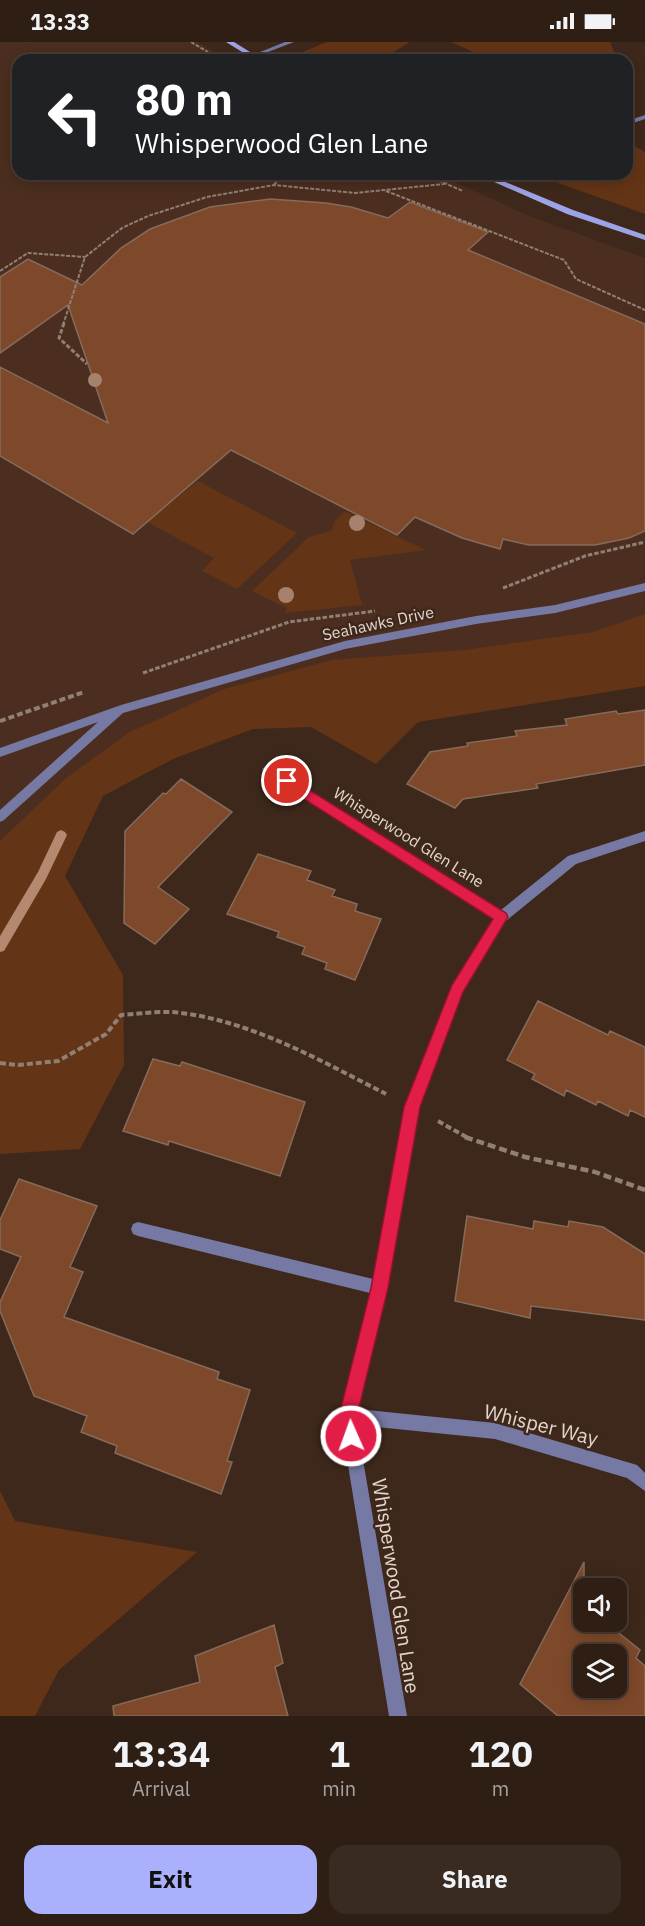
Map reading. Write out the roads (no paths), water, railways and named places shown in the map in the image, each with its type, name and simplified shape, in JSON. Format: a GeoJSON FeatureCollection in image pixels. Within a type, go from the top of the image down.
{"type":"FeatureCollection","features":[{"type":"Feature","properties":{"kind":"street"},"geometry":{"type":"LineString","coordinates":[[229,42],[250,54]]}},
{"type":"Feature","properties":{"kind":"street"},"geometry":{"type":"LineString","coordinates":[[266,54],[291,42]]}},
{"type":"Feature","properties":{"kind":"street"},"geometry":{"type":"LineString","coordinates":[[499,180],[570,212],[645,238]]}},
{"type":"Feature","properties":{"kind":"street","name":"Seahawks Drive"},"geometry":{"type":"LineString","coordinates":[[0,753],[121,709],[345,645],[476,620],[555,609],[645,587]]}},
{"type":"Feature","properties":{"kind":"street","name":"Seahawks Drive"},"geometry":{"type":"LineString","coordinates":[[0,817],[121,709]]}},
{"type":"Feature","properties":{"kind":"street","name":"Whisperwood Glen Lane"},"geometry":{"type":"LineString","coordinates":[[267,769],[501,917]]}},
{"type":"Feature","properties":{"kind":"street","name":"Whisperwood Glen Lane"},"geometry":{"type":"LineString","coordinates":[[398,1716],[348,1416],[380,1288],[412,1107],[457,989],[501,917],[572,860],[645,836]]}},
{"type":"Feature","properties":{"kind":"street"},"geometry":{"type":"LineString","coordinates":[[138,1229],[380,1288]]}},
{"type":"Feature","properties":{"kind":"street","name":"Whisper Way"},"geometry":{"type":"LineString","coordinates":[[348,1416],[495,1431],[632,1471],[645,1483]]}},
{"type":"Feature","properties":{"kind":"waterway"},"geometry":{"type":"LineString","coordinates":[[0,947],[42,875],[61,835]]}}]}
